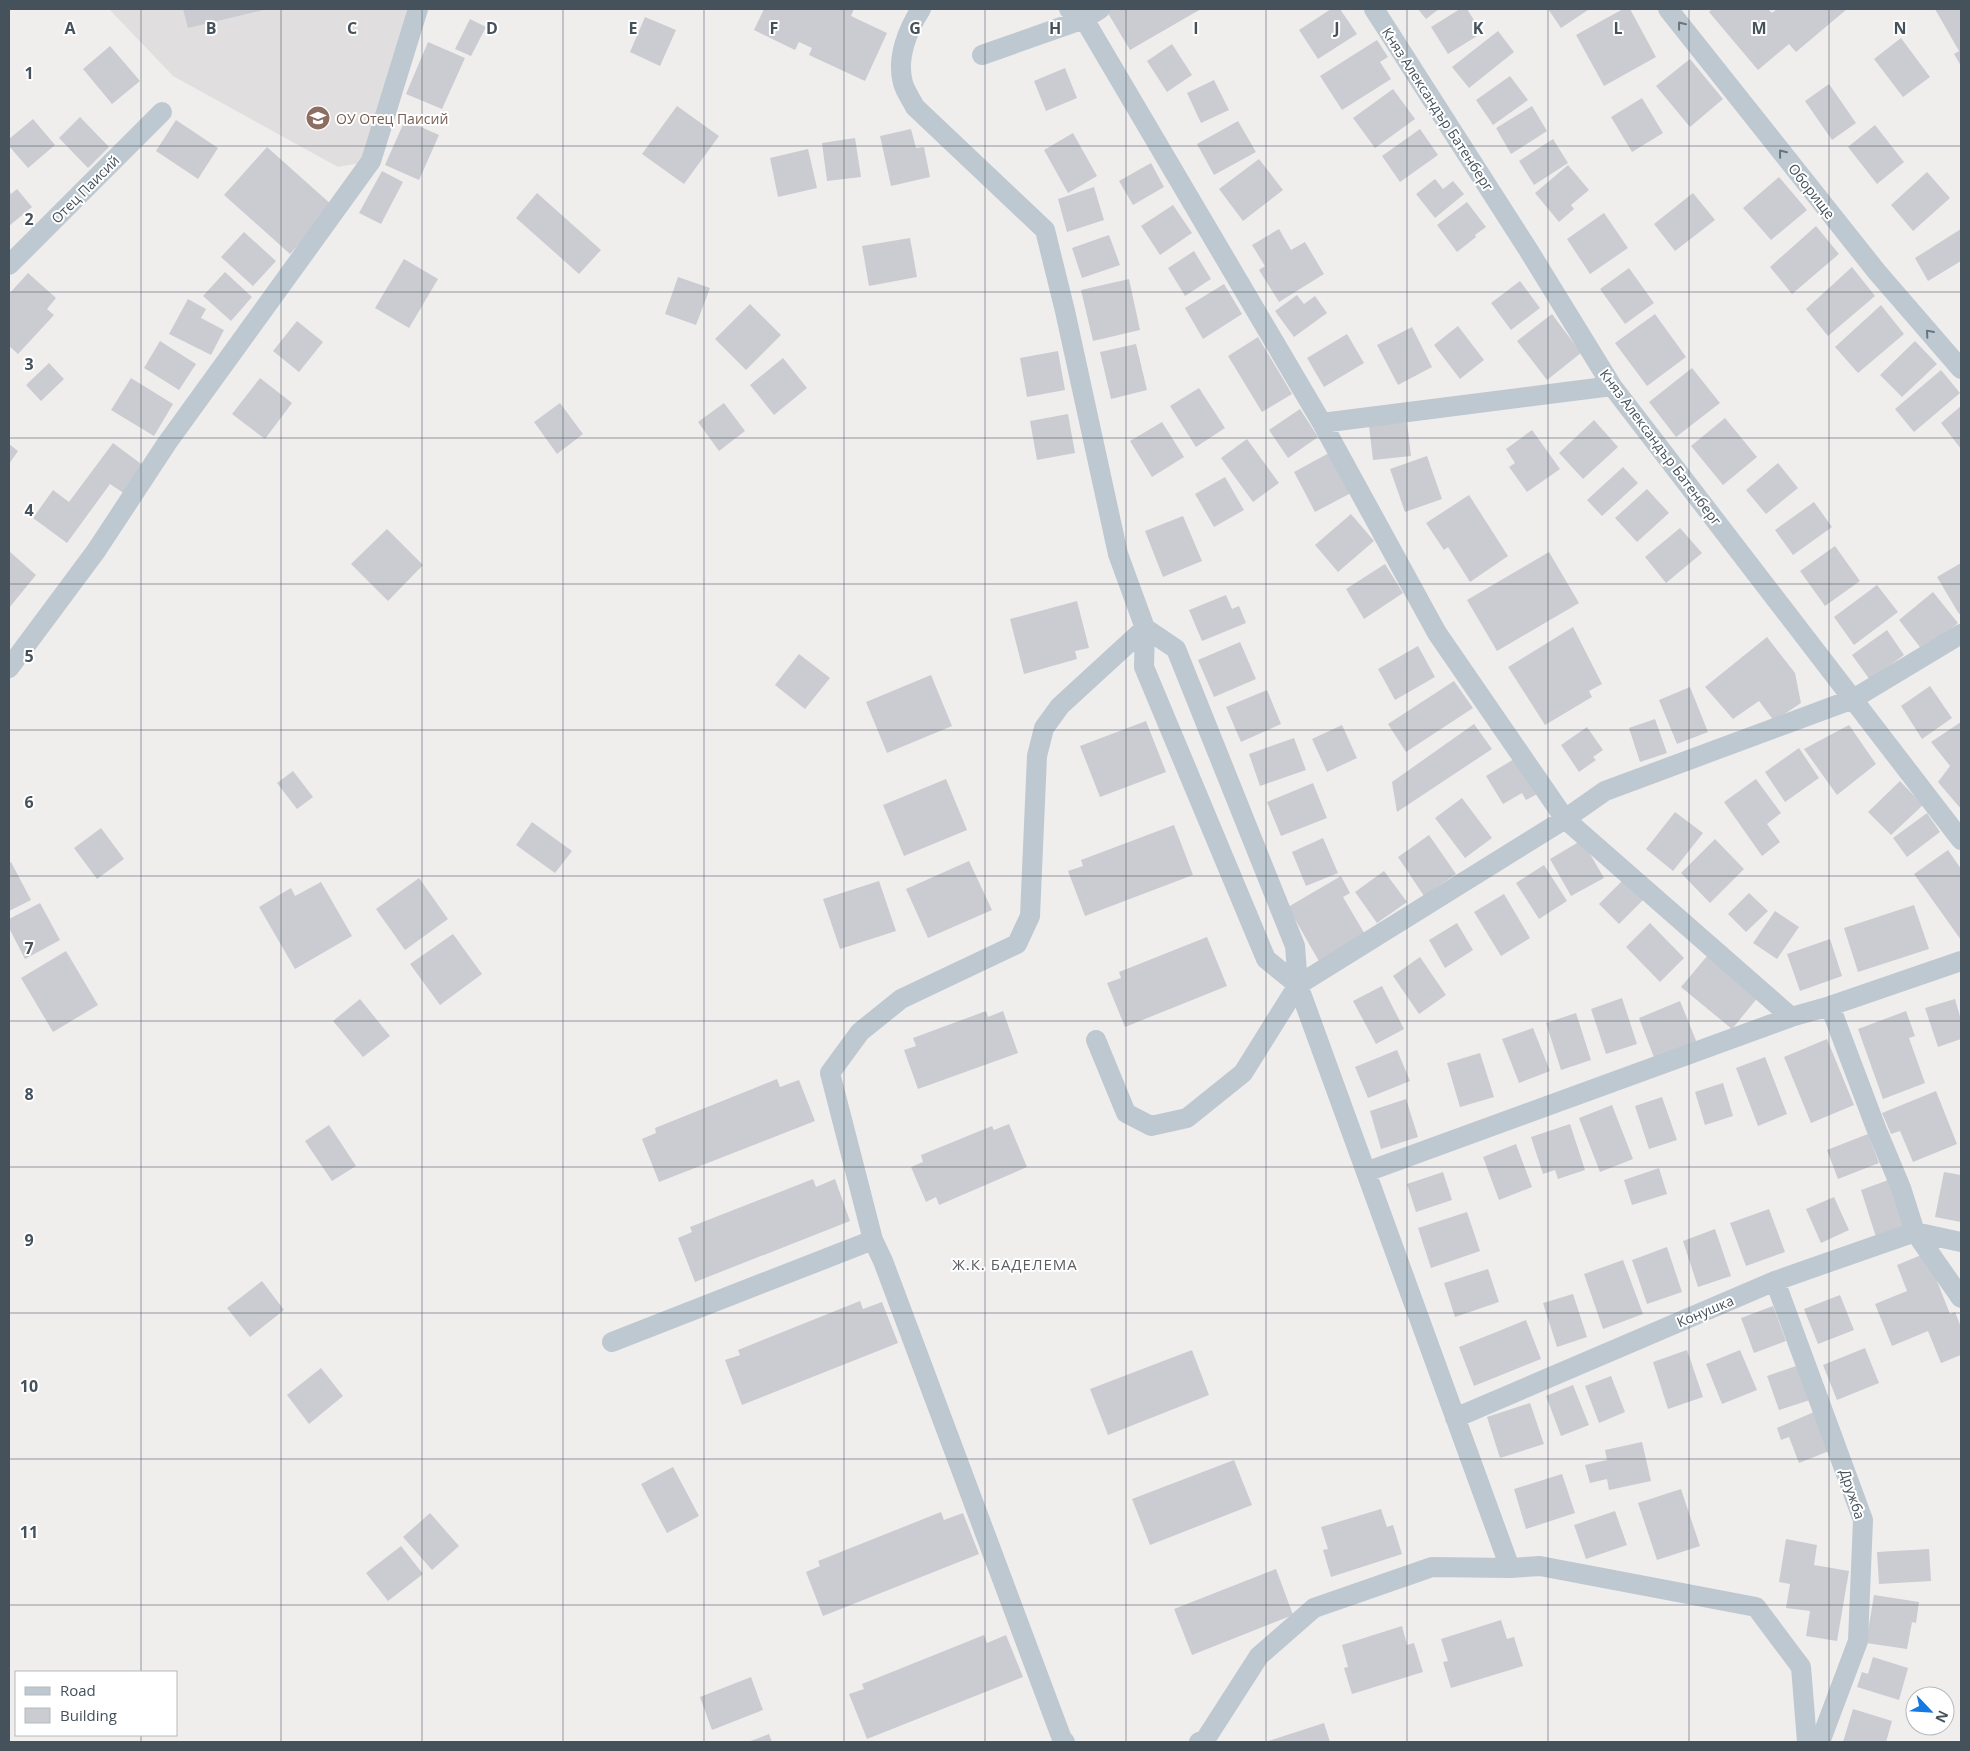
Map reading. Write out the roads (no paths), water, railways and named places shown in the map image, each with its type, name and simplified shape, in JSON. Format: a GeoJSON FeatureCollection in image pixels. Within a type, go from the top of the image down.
{"type":"FeatureCollection","features":[{"type":"Feature","properties":{"kind":"street"},"geometry":{"type":"LineString","coordinates":[[9,668],[96,551],[167,443],[372,161],[418,9]]}},
{"type":"Feature","properties":{"kind":"street"},"geometry":{"type":"LineString","coordinates":[[921,9],[910,25],[901,59],[903,83],[915,107],[1044,230],[1065,311],[1118,554],[1146,628],[1144,667],[1266,959],[1298,985]]}},
{"type":"Feature","properties":{"kind":"street","name":"Княз Александър Батенберг"},"geometry":{"type":"LineString","coordinates":[[1374,9],[1529,251],[1612,386],[1961,840]]}},
{"type":"Feature","properties":{"kind":"street","name":"Оборище"},"geometry":{"type":"LineString","coordinates":[[1668,9],[1876,272],[1961,369]]}},
{"type":"Feature","properties":{"kind":"street"},"geometry":{"type":"LineString","coordinates":[[982,54],[1084,12],[1322,423],[1437,633],[1565,819],[1791,1017]]}},
{"type":"Feature","properties":{"kind":"street","name":"Отец Паисий"},"geometry":{"type":"LineString","coordinates":[[9,265],[162,112]]}},
{"type":"Feature","properties":{"kind":"street"},"geometry":{"type":"LineString","coordinates":[[1322,423],[1612,386]]}},
{"type":"Feature","properties":{"kind":"street"},"geometry":{"type":"LineString","coordinates":[[1146,628],[1176,649],[1295,946],[1298,985],[1510,1568]]}},
{"type":"Feature","properties":{"kind":"street"},"geometry":{"type":"LineString","coordinates":[[1065,1742],[1058,1730],[883,1261],[873,1240],[830,1073],[860,1032],[901,999],[1017,944],[1030,916],[1037,756],[1044,728],[1060,706],[1146,628]]}},
{"type":"Feature","properties":{"kind":"street"},"geometry":{"type":"LineString","coordinates":[[1096,1040],[1126,1113],[1151,1126],[1187,1118],[1243,1073],[1298,985],[1565,819],[1605,791],[1853,699],[1961,634]]}},
{"type":"Feature","properties":{"kind":"street"},"geometry":{"type":"LineString","coordinates":[[1366,1172],[1791,1017],[1830,1006],[1961,961]]}},
{"type":"Feature","properties":{"kind":"street"},"geometry":{"type":"LineString","coordinates":[[1830,1006],[1876,1128],[1902,1188],[1915,1232],[1961,1298]]}},
{"type":"Feature","properties":{"kind":"street"},"geometry":{"type":"LineString","coordinates":[[1915,1232],[1961,1242]]}},
{"type":"Feature","properties":{"kind":"street","name":"Конушка"},"geometry":{"type":"LineString","coordinates":[[1455,1418],[1775,1281],[1915,1232]]}},
{"type":"Feature","properties":{"kind":"street"},"geometry":{"type":"LineString","coordinates":[[612,1342],[873,1240]]}},
{"type":"Feature","properties":{"kind":"street","name":"Дружба"},"geometry":{"type":"LineString","coordinates":[[1775,1281],[1863,1520],[1858,1641],[1820,1742]]}},
{"type":"Feature","properties":{"kind":"street"},"geometry":{"type":"LineString","coordinates":[[1199,1742],[1204,1740],[1259,1656],[1314,1608],[1432,1567],[1510,1568],[1540,1566],[1756,1608],[1800,1667],[1807,1742]]}},
{"type":"Feature","properties":{"kind":"place","name":"ОУ Отец Паисий"},"geometry":{"type":"Point","coordinates":[318,118]}},
{"type":"Feature","properties":{"kind":"district","name":"Ж.К. БАДЕЛЕМА"},"geometry":{"type":"Point","coordinates":[1015,1264]}}]}
